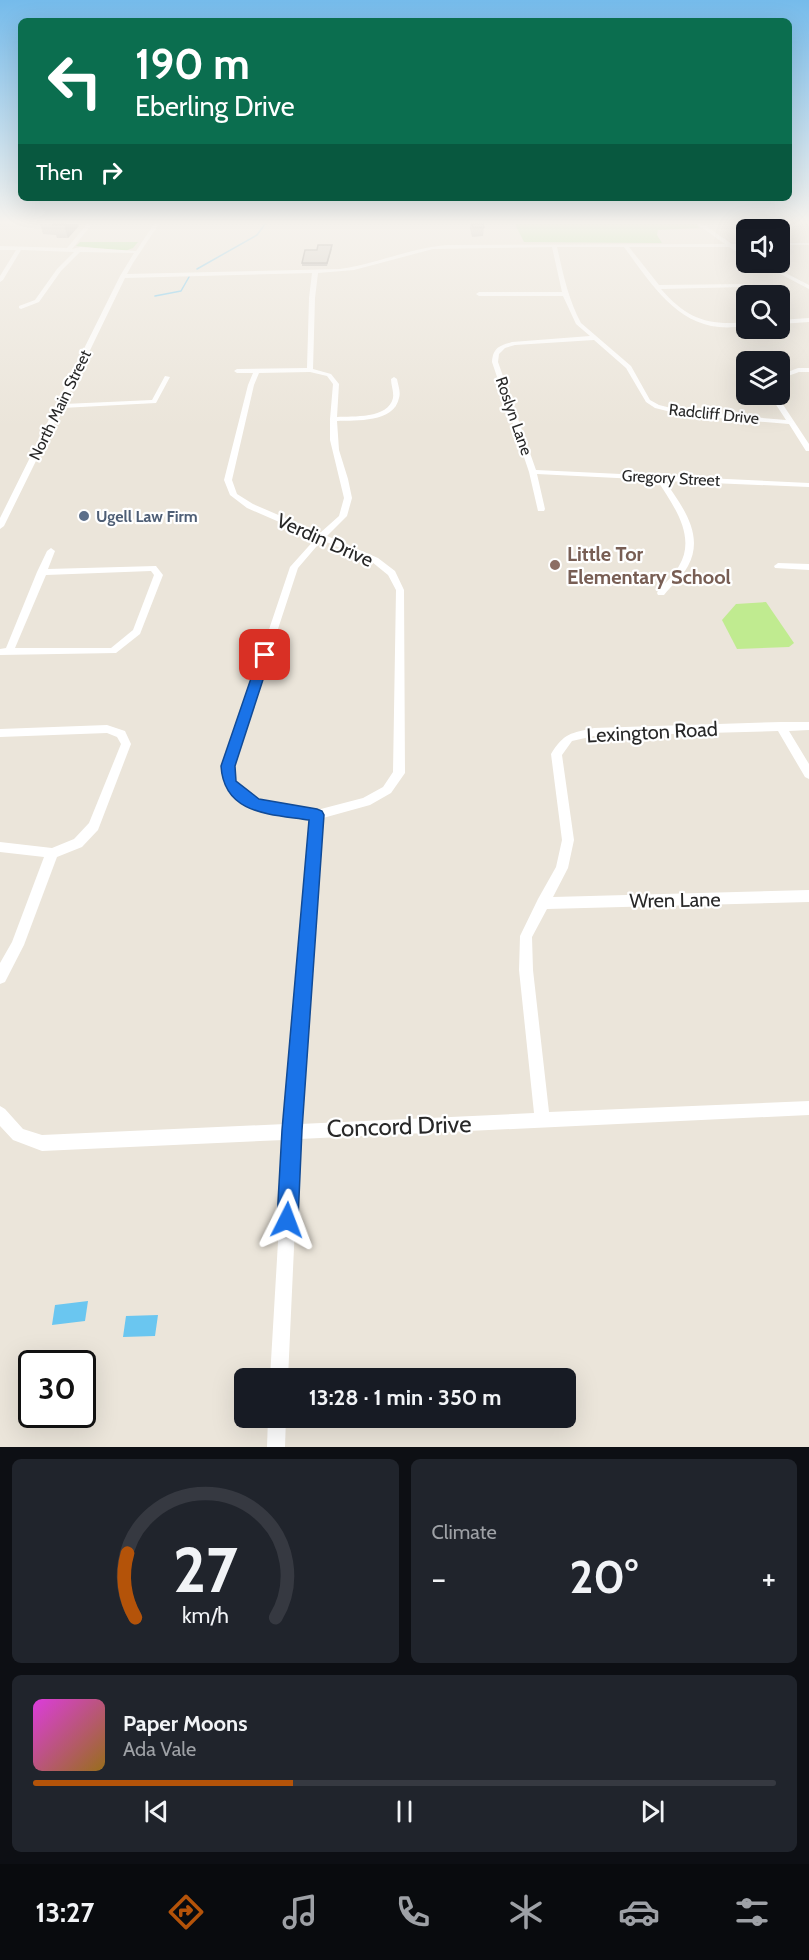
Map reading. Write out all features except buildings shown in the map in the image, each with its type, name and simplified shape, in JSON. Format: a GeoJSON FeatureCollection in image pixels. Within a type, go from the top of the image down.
{"type":"FeatureCollection","features":[{"type":"Feature","properties":{"kind":"street"},"geometry":{"type":"LineString","coordinates":[[21,307],[37,301],[45,292]]}},
{"type":"Feature","properties":{"kind":"street","name":"North Main Street"},"geometry":{"type":"LineString","coordinates":[[0,526],[115,292]]}},
{"type":"Feature","properties":{"kind":"street"},"geometry":{"type":"LineString","coordinates":[[310,370],[313,292]]}},
{"type":"Feature","properties":{"kind":"street"},"geometry":{"type":"LineString","coordinates":[[663,292],[686,316],[716,326],[736,325]]}},
{"type":"Feature","properties":{"kind":"street"},"geometry":{"type":"LineString","coordinates":[[479,294],[565,294]]}},
{"type":"Feature","properties":{"kind":"street","name":"Radcliff Drive"},"geometry":{"type":"LineString","coordinates":[[565,294],[574,316],[595,338],[629,367],[648,401],[657,406],[683,413],[790,422]]}},
{"type":"Feature","properties":{"kind":"street"},"geometry":{"type":"LineString","coordinates":[[790,321],[809,320]]}},
{"type":"Feature","properties":{"kind":"street","name":"Roslyn Lane"},"geometry":{"type":"LineString","coordinates":[[540,509],[533,471],[495,362],[496,353],[503,347],[514,344],[595,338]]}},
{"type":"Feature","properties":{"kind":"street"},"geometry":{"type":"LineString","coordinates":[[237,371],[256,373],[310,370],[329,375],[336,384],[333,419],[336,458],[349,496],[342,517],[294,567],[228,766],[232,788],[255,805],[317,815],[292,1130],[280,1368]]}},
{"type":"Feature","properties":{"kind":"street"},"geometry":{"type":"LineString","coordinates":[[790,373],[809,370]]}},
{"type":"Feature","properties":{"kind":"street","name":"Verdin Drive"},"geometry":{"type":"LineString","coordinates":[[256,373],[250,385],[228,480],[234,495],[250,506],[375,560],[392,573],[400,591],[399,773],[387,790],[366,802],[317,815]]}},
{"type":"Feature","properties":{"kind":"street"},"geometry":{"type":"LineString","coordinates":[[59,406],[154,402],[167,376]]}},
{"type":"Feature","properties":{"kind":"street"},"geometry":{"type":"LineString","coordinates":[[333,419],[366,418],[380,414],[391,407],[396,398],[394,379]]}},
{"type":"Feature","properties":{"kind":"street"},"geometry":{"type":"LineString","coordinates":[[779,405],[809,449]]}},
{"type":"Feature","properties":{"kind":"street","name":"Gregory Street"},"geometry":{"type":"LineString","coordinates":[[533,471],[809,485]]}},
{"type":"Feature","properties":{"kind":"street"},"geometry":{"type":"LineString","coordinates":[[659,477],[686,520],[691,536],[685,565],[661,592]]}},
{"type":"Feature","properties":{"kind":"street"},"geometry":{"type":"LineString","coordinates":[[41,572],[153,568],[159,575],[137,632],[113,651],[4,652],[41,572],[51,551]]}},
{"type":"Feature","properties":{"kind":"street"},"geometry":{"type":"LineString","coordinates":[[778,566],[809,567]]}},
{"type":"Feature","properties":{"kind":"street"},"geometry":{"type":"LineString","coordinates":[[781,726],[809,774]]}},
{"type":"Feature","properties":{"kind":"street","name":"Lexington Road"},"geometry":{"type":"LineString","coordinates":[[542,1119],[526,970],[526,936],[562,868],[568,840],[556,754],[569,738],[594,732],[809,726]]}},
{"type":"Feature","properties":{"kind":"street"},"geometry":{"type":"LineString","coordinates":[[0,733],[108,729],[122,734],[126,744],[94,826],[78,843],[52,852],[0,847]]}},
{"type":"Feature","properties":{"kind":"street"},"geometry":{"type":"LineString","coordinates":[[0,977],[17,945],[52,852]]}},
{"type":"Feature","properties":{"kind":"street","name":"Wren Lane"},"geometry":{"type":"LineString","coordinates":[[542,903],[809,896]]}},
{"type":"Feature","properties":{"kind":"street","name":"Concord Drive"},"geometry":{"type":"LineString","coordinates":[[0,1114],[18,1135],[42,1143],[809,1108]]}},
{"type":"Feature","properties":{"kind":"street"},"geometry":{"type":"LineString","coordinates":[[276,1447],[277,1428]]}},
{"type":"Feature","properties":{"kind":"green space"},"geometry":{"type":"Polygon","coordinates":[[[766,602],[794,643],[789,647],[737,649],[722,620],[736,604],[766,602]]]}},
{"type":"Feature","properties":{"kind":"water"},"geometry":{"type":"Polygon","coordinates":[[[88,1301],[85,1321],[52,1325],[55,1305],[88,1301]]]}},
{"type":"Feature","properties":{"kind":"water"},"geometry":{"type":"Polygon","coordinates":[[[158,1315],[155,1336],[123,1337],[126,1316],[158,1315]]]}},
{"type":"Feature","properties":{"kind":"waterway"},"geometry":{"type":"LineString","coordinates":[[155,296],[178,292]]}},
{"type":"Feature","properties":{"kind":"place","name":"Ugell Law Firm"},"geometry":{"type":"Point","coordinates":[84,516]}},
{"type":"Feature","properties":{"kind":"place","name":"Little Tor Elementary School"},"geometry":{"type":"Point","coordinates":[555,565]}},
{"type":"Feature","properties":{"kind":"route"},"geometry":{"type":"LineString","coordinates":[[265,655],[228,766],[229,781],[232,788],[255,805],[317,815],[287,1220]]}}]}
